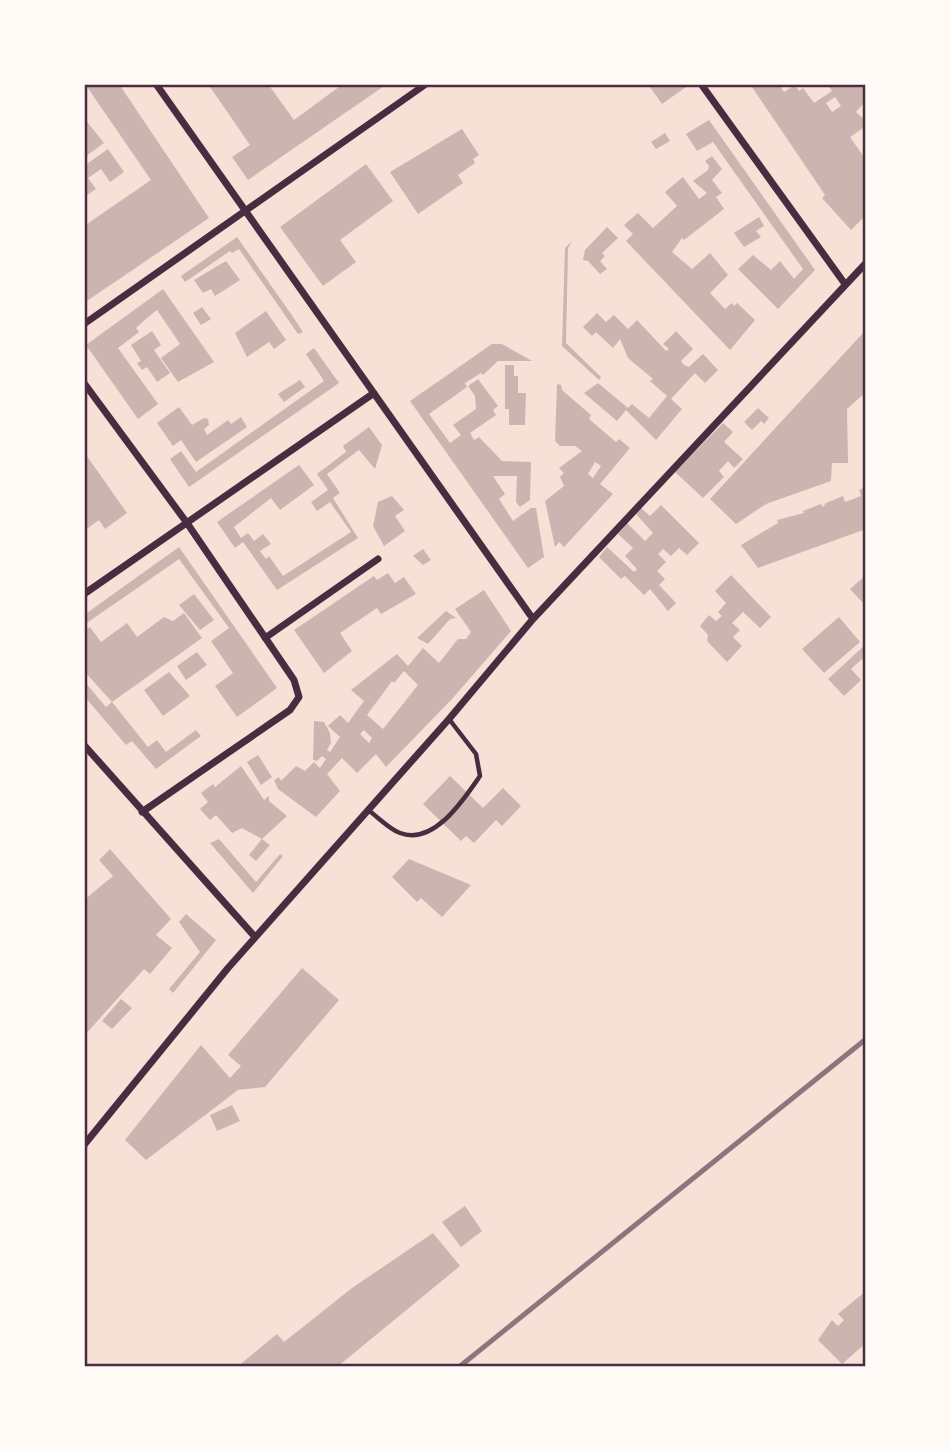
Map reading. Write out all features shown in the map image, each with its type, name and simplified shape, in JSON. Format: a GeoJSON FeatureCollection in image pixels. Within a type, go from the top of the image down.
{"type":"FeatureCollection","features":[{"type":"Feature","properties":{"kind":"street"},"geometry":{"type":"LineString","coordinates":[[156,84],[533,620]]}},
{"type":"Feature","properties":{"kind":"street"},"geometry":{"type":"LineString","coordinates":[[84,324],[426,84]]}},
{"type":"Feature","properties":{"kind":"street"},"geometry":{"type":"LineString","coordinates":[[701,84],[845,284]]}},
{"type":"Feature","properties":{"kind":"street"},"geometry":{"type":"LineString","coordinates":[[84,1145],[255,937],[449,719],[533,620],[866,263]]}},
{"type":"Feature","properties":{"kind":"street"},"geometry":{"type":"LineString","coordinates":[[84,383],[187,523],[294,680],[299,696],[290,710],[142,812]]}},
{"type":"Feature","properties":{"kind":"street"},"geometry":{"type":"LineString","coordinates":[[84,594],[374,393]]}},
{"type":"Feature","properties":{"kind":"street"},"geometry":{"type":"LineString","coordinates":[[265,638],[378,559]]}},
{"type":"Feature","properties":{"kind":"street"},"geometry":{"type":"LineString","coordinates":[[84,745],[255,937]]}},
{"type":"Feature","properties":{"kind":"lane"},"geometry":{"type":"LineString","coordinates":[[368,810],[401,834],[424,833],[445,820],[463,801],[480,776],[477,754],[449,719]]}},
{"type":"Feature","properties":{"kind":"building"},"geometry":{"type":"Polygon","coordinates":[[[85,84],[119,84],[209,218],[84,303],[84,226],[151,180],[85,84]]]}},
{"type":"Feature","properties":{"kind":"building"},"geometry":{"type":"Polygon","coordinates":[[[208,84],[268,84],[294,120],[343,84],[387,84],[248,180],[232,157],[250,145],[208,84]]]}},
{"type":"Feature","properties":{"kind":"building"},"geometry":{"type":"Polygon","coordinates":[[[648,84],[684,84],[686,87],[662,104],[648,84]]]}},
{"type":"Feature","properties":{"kind":"building"},"geometry":{"type":"Polygon","coordinates":[[[750,84],[779,84],[784,92],[795,85],[799,91],[803,88],[814,103],[832,91],[827,84],[866,84],[866,101],[856,112],[866,121],[866,126],[850,137],[866,160],[866,215],[851,230],[822,198],[825,195],[750,84]],[[835,97],[826,103],[832,112],[841,106],[835,97]]]}},
{"type":"Feature","properties":{"kind":"building"},"geometry":{"type":"Polygon","coordinates":[[[84,118],[104,143],[85,157],[84,155],[84,118]]]}},
{"type":"Feature","properties":{"kind":"building"},"geometry":{"type":"Polygon","coordinates":[[[709,120],[815,270],[778,309],[738,269],[753,255],[771,270],[780,261],[794,279],[803,269],[713,142],[697,151],[686,134],[709,120]]]}},
{"type":"Feature","properties":{"kind":"building"},"geometry":{"type":"Polygon","coordinates":[[[462,129],[479,155],[473,159],[475,163],[458,175],[463,183],[418,214],[390,172],[462,129]]]}},
{"type":"Feature","properties":{"kind":"building"},"geometry":{"type":"Polygon","coordinates":[[[665,133],[670,141],[656,149],[651,142],[665,133]]]}},
{"type":"Feature","properties":{"kind":"building"},"geometry":{"type":"Polygon","coordinates":[[[108,149],[124,172],[110,182],[101,169],[88,178],[96,189],[84,197],[84,166],[108,149]]]}},
{"type":"Feature","properties":{"kind":"building"},"geometry":{"type":"Polygon","coordinates":[[[712,156],[722,169],[712,180],[722,193],[716,197],[724,209],[684,240],[682,238],[672,252],[692,269],[710,253],[728,275],[710,293],[725,309],[732,303],[734,306],[737,303],[755,320],[730,350],[626,241],[633,234],[624,225],[638,213],[653,228],[677,206],[665,192],[683,177],[699,199],[707,193],[693,181],[708,170],[709,166],[705,161],[712,156]]]}},
{"type":"Feature","properties":{"kind":"building"},"geometry":{"type":"Polygon","coordinates":[[[366,164],[393,201],[340,240],[356,262],[323,286],[280,227],[366,164]]]}},
{"type":"Feature","properties":{"kind":"building"},"geometry":{"type":"Polygon","coordinates":[[[759,217],[764,226],[756,231],[761,237],[744,247],[734,233],[759,217]]]}},
{"type":"Feature","properties":{"kind":"building"},"geometry":{"type":"Polygon","coordinates":[[[607,227],[618,238],[602,253],[605,256],[600,261],[607,269],[600,274],[588,261],[583,260],[585,250],[607,227]]]}},
{"type":"Feature","properties":{"kind":"building"},"geometry":{"type":"Polygon","coordinates":[[[237,237],[303,332],[298,334],[239,249],[232,253],[230,251],[185,282],[181,276],[237,237]]]}},
{"type":"Feature","properties":{"kind":"building"},"geometry":{"type":"Polygon","coordinates":[[[572,241],[568,248],[566,343],[601,377],[599,380],[562,346],[565,248],[572,241]]]}},
{"type":"Feature","properties":{"kind":"building"},"geometry":{"type":"Polygon","coordinates":[[[226,261],[240,280],[215,296],[211,289],[203,293],[194,280],[226,261]]]}},
{"type":"Feature","properties":{"kind":"building"},"geometry":{"type":"Polygon","coordinates":[[[163,289],[214,362],[178,382],[161,358],[180,344],[157,310],[136,328],[139,332],[118,348],[158,404],[138,419],[86,345],[163,289]]]}},
{"type":"Feature","properties":{"kind":"building"},"geometry":{"type":"Polygon","coordinates":[[[202,307],[211,319],[201,325],[193,313],[202,307]]]}},
{"type":"Feature","properties":{"kind":"building"},"geometry":{"type":"Polygon","coordinates":[[[266,311],[286,340],[274,349],[269,342],[247,357],[235,333],[266,311]]]}},
{"type":"Feature","properties":{"kind":"building"},"geometry":{"type":"Polygon","coordinates":[[[597,313],[606,322],[614,315],[628,329],[637,320],[666,351],[669,349],[663,344],[676,331],[693,349],[681,361],[684,365],[689,367],[703,354],[718,370],[705,383],[695,373],[671,399],[682,409],[656,440],[626,410],[617,421],[584,393],[598,383],[628,408],[632,404],[649,418],[667,396],[650,381],[653,379],[628,358],[620,339],[613,348],[596,332],[592,336],[583,327],[597,313]]]}},
{"type":"Feature","properties":{"kind":"building"},"geometry":{"type":"Polygon","coordinates":[[[152,331],[161,345],[154,350],[170,373],[157,382],[147,367],[142,370],[137,363],[141,361],[131,345],[152,331]]]}},
{"type":"Feature","properties":{"kind":"building"},"geometry":{"type":"Polygon","coordinates":[[[863,333],[866,337],[866,392],[847,409],[848,463],[832,463],[831,481],[766,504],[736,524],[710,499],[863,333]]]}},
{"type":"Feature","properties":{"kind":"building"},"geometry":{"type":"Polygon","coordinates":[[[492,344],[502,344],[532,361],[498,361],[483,375],[481,373],[465,383],[467,387],[429,414],[450,443],[461,435],[453,425],[476,409],[475,396],[468,386],[478,379],[498,406],[493,410],[496,415],[470,433],[474,440],[479,437],[502,461],[531,462],[530,500],[520,507],[516,502],[517,476],[493,476],[505,494],[499,499],[513,521],[531,508],[536,508],[544,557],[528,568],[410,401],[492,344]]]}},
{"type":"Feature","properties":{"kind":"building"},"geometry":{"type":"Polygon","coordinates":[[[314,348],[339,383],[189,487],[170,459],[181,451],[196,472],[324,381],[306,354],[314,348]]]}},
{"type":"Feature","properties":{"kind":"building"},"geometry":{"type":"Polygon","coordinates":[[[505,365],[514,365],[514,376],[518,376],[518,393],[526,393],[525,425],[509,425],[509,409],[505,409],[505,365]]]}},
{"type":"Feature","properties":{"kind":"building"},"geometry":{"type":"Polygon","coordinates":[[[300,380],[305,387],[284,402],[278,394],[300,380]]]}},
{"type":"Feature","properties":{"kind":"building"},"geometry":{"type":"Polygon","coordinates":[[[557,384],[591,415],[589,419],[616,442],[619,439],[630,448],[600,484],[613,494],[564,547],[559,542],[555,547],[545,501],[564,486],[560,477],[564,473],[559,468],[582,451],[575,446],[560,446],[555,441],[557,384]],[[595,462],[588,474],[593,478],[601,466],[595,462]]]}},
{"type":"Feature","properties":{"kind":"building"},"geometry":{"type":"Polygon","coordinates":[[[179,407],[192,425],[204,418],[208,419],[209,425],[204,429],[207,435],[228,420],[231,424],[241,417],[247,427],[196,462],[181,440],[173,446],[157,423],[179,407]]]}},
{"type":"Feature","properties":{"kind":"building"},"geometry":{"type":"Polygon","coordinates":[[[758,408],[769,418],[764,424],[761,421],[752,430],[744,422],[758,408]]]}},
{"type":"Feature","properties":{"kind":"building"},"geometry":{"type":"Polygon","coordinates":[[[723,423],[733,432],[724,442],[743,459],[734,468],[728,461],[719,471],[724,477],[703,498],[675,472],[723,423]]]}},
{"type":"Feature","properties":{"kind":"building"},"geometry":{"type":"Polygon","coordinates":[[[369,427],[382,445],[375,469],[359,450],[327,474],[340,493],[333,498],[358,538],[277,590],[243,542],[235,548],[217,522],[299,465],[314,485],[280,510],[271,498],[234,527],[241,538],[248,533],[254,541],[263,534],[271,544],[260,551],[266,559],[269,556],[283,576],[351,532],[330,502],[317,511],[311,502],[328,490],[317,474],[346,452],[343,446],[369,427]]]}},
{"type":"Feature","properties":{"kind":"building"},"geometry":{"type":"Polygon","coordinates":[[[84,452],[127,513],[105,529],[99,520],[84,531],[84,452]]]}},
{"type":"Feature","properties":{"kind":"building"},"geometry":{"type":"Polygon","coordinates":[[[866,487],[866,529],[758,568],[741,545],[778,523],[777,520],[804,513],[803,511],[821,504],[823,507],[843,496],[845,502],[861,496],[859,490],[866,487]]]}},
{"type":"Feature","properties":{"kind":"building"},"geometry":{"type":"Polygon","coordinates":[[[392,496],[404,510],[395,516],[405,531],[384,546],[373,526],[378,502],[392,496]]]}},
{"type":"Feature","properties":{"kind":"building"},"geometry":{"type":"Polygon","coordinates":[[[661,505],[699,543],[687,555],[679,548],[671,556],[663,549],[658,554],[666,562],[657,571],[665,579],[659,585],[676,603],[668,611],[650,589],[644,595],[625,576],[621,579],[599,557],[607,547],[634,572],[637,569],[625,556],[633,548],[618,534],[627,523],[645,541],[653,533],[636,514],[641,508],[650,516],[661,505]]]}},
{"type":"Feature","properties":{"kind":"building"},"geometry":{"type":"Polygon","coordinates":[[[179,547],[277,688],[237,717],[215,686],[233,673],[211,641],[229,628],[179,559],[84,625],[84,615],[179,547]]]}},
{"type":"Feature","properties":{"kind":"building"},"geometry":{"type":"Polygon","coordinates":[[[423,549],[431,560],[423,565],[413,556],[423,549]]]}},
{"type":"Feature","properties":{"kind":"building"},"geometry":{"type":"Polygon","coordinates":[[[388,573],[395,583],[404,577],[416,594],[381,614],[377,608],[340,633],[352,651],[324,673],[294,630],[374,576],[377,580],[388,573]]]}},
{"type":"Feature","properties":{"kind":"building"},"geometry":{"type":"Polygon","coordinates":[[[731,575],[771,617],[760,628],[743,612],[732,623],[740,630],[733,637],[742,646],[727,662],[707,641],[708,635],[700,626],[709,615],[716,621],[722,616],[718,612],[726,603],[715,591],[731,575]]]}},
{"type":"Feature","properties":{"kind":"building"},"geometry":{"type":"Polygon","coordinates":[[[866,575],[866,599],[862,602],[850,589],[866,575]]]}},
{"type":"Feature","properties":{"kind":"building"},"geometry":{"type":"Polygon","coordinates":[[[484,590],[511,631],[452,699],[386,767],[376,754],[357,773],[342,758],[327,774],[340,791],[316,817],[278,789],[274,780],[279,777],[281,781],[296,766],[305,771],[314,762],[320,768],[326,759],[322,756],[317,761],[313,760],[314,721],[324,722],[330,733],[331,743],[327,750],[330,752],[340,737],[328,726],[340,715],[348,723],[364,701],[351,690],[397,654],[408,666],[423,648],[439,663],[458,639],[466,639],[471,632],[455,609],[484,590]],[[404,671],[394,683],[392,681],[367,715],[383,729],[418,685],[404,671]],[[364,730],[360,734],[369,743],[372,738],[364,730]]]}},
{"type":"Feature","properties":{"kind":"building"},"geometry":{"type":"Polygon","coordinates":[[[194,594],[214,620],[200,630],[179,605],[194,594]]]}},
{"type":"Feature","properties":{"kind":"building"},"geometry":{"type":"Polygon","coordinates":[[[446,611],[456,618],[450,619],[428,644],[417,638],[446,611]]]}},
{"type":"Feature","properties":{"kind":"building"},"geometry":{"type":"Polygon","coordinates":[[[184,613],[202,638],[112,702],[84,671],[84,631],[90,627],[101,642],[127,623],[137,637],[164,617],[173,621],[184,613]]]}},
{"type":"Feature","properties":{"kind":"building"},"geometry":{"type":"Polygon","coordinates":[[[839,617],[860,642],[824,673],[802,649],[839,617]]]}},
{"type":"Feature","properties":{"kind":"building"},"geometry":{"type":"Polygon","coordinates":[[[864,646],[866,663],[862,659],[851,669],[861,680],[844,696],[828,679],[864,646]]]}},
{"type":"Feature","properties":{"kind":"building"},"geometry":{"type":"Polygon","coordinates":[[[197,652],[207,665],[186,680],[177,666],[197,652]]]}},
{"type":"Feature","properties":{"kind":"building"},"geometry":{"type":"Polygon","coordinates":[[[169,672],[190,696],[163,716],[144,690],[169,672]]]}},
{"type":"Feature","properties":{"kind":"building"},"geometry":{"type":"Polygon","coordinates":[[[84,681],[106,707],[112,702],[148,747],[157,740],[166,752],[196,730],[201,736],[156,769],[132,741],[126,745],[84,696],[84,681]]]}},
{"type":"Feature","properties":{"kind":"building"},"geometry":{"type":"Polygon","coordinates":[[[258,755],[272,777],[261,785],[247,762],[258,755]]]}},
{"type":"Feature","properties":{"kind":"building"},"geometry":{"type":"Polygon","coordinates":[[[241,766],[264,800],[269,796],[269,801],[287,816],[262,839],[242,828],[232,833],[216,815],[210,820],[200,809],[208,802],[201,793],[213,784],[215,787],[241,766]]]}},
{"type":"Feature","properties":{"kind":"building"},"geometry":{"type":"Polygon","coordinates":[[[450,776],[483,808],[503,788],[521,806],[502,826],[496,820],[474,843],[466,836],[461,841],[423,804],[450,776]]]}},
{"type":"Feature","properties":{"kind":"building"},"geometry":{"type":"Polygon","coordinates":[[[219,839],[256,882],[280,854],[283,856],[253,893],[210,843],[219,839]]]}},
{"type":"Feature","properties":{"kind":"building"},"geometry":{"type":"Polygon","coordinates":[[[262,839],[270,845],[256,861],[249,855],[262,839]]]}},
{"type":"Feature","properties":{"kind":"building"},"geometry":{"type":"Polygon","coordinates":[[[110,849],[171,919],[156,935],[172,948],[150,974],[144,969],[84,1036],[84,900],[113,876],[99,860],[110,849]]]}},
{"type":"Feature","properties":{"kind":"building"},"geometry":{"type":"Polygon","coordinates":[[[409,859],[471,885],[442,917],[421,898],[417,902],[392,877],[409,859]]]}},
{"type":"Feature","properties":{"kind":"building"},"geometry":{"type":"Polygon","coordinates":[[[186,914],[216,940],[173,993],[169,989],[200,952],[179,922],[186,914]]]}},
{"type":"Feature","properties":{"kind":"building"},"geometry":{"type":"Polygon","coordinates":[[[302,968],[339,1000],[265,1087],[238,1090],[146,1160],[125,1140],[201,1045],[230,1078],[241,1066],[228,1055],[302,968]]]}},
{"type":"Feature","properties":{"kind":"building"},"geometry":{"type":"Polygon","coordinates":[[[121,999],[132,1008],[112,1029],[102,1021],[121,999]]]}},
{"type":"Feature","properties":{"kind":"building"},"geometry":{"type":"Polygon","coordinates":[[[232,1105],[240,1121],[217,1131],[210,1115],[232,1105]]]}},
{"type":"Feature","properties":{"kind":"building"},"geometry":{"type":"Polygon","coordinates":[[[465,1206],[482,1231],[461,1247],[442,1222],[465,1206]]]}},
{"type":"Feature","properties":{"kind":"building"},"geometry":{"type":"Polygon","coordinates":[[[433,1233],[460,1266],[337,1367],[237,1367],[277,1334],[284,1342],[352,1288],[433,1233]]]}},
{"type":"Feature","properties":{"kind":"building"},"geometry":{"type":"Polygon","coordinates":[[[866,1291],[866,1343],[842,1364],[818,1340],[832,1320],[838,1326],[844,1320],[838,1314],[866,1291]]]}},
{"type":"Feature","properties":{"kind":"railway"},"geometry":{"type":"LineString","coordinates":[[459,1367],[866,1039]]}}]}
